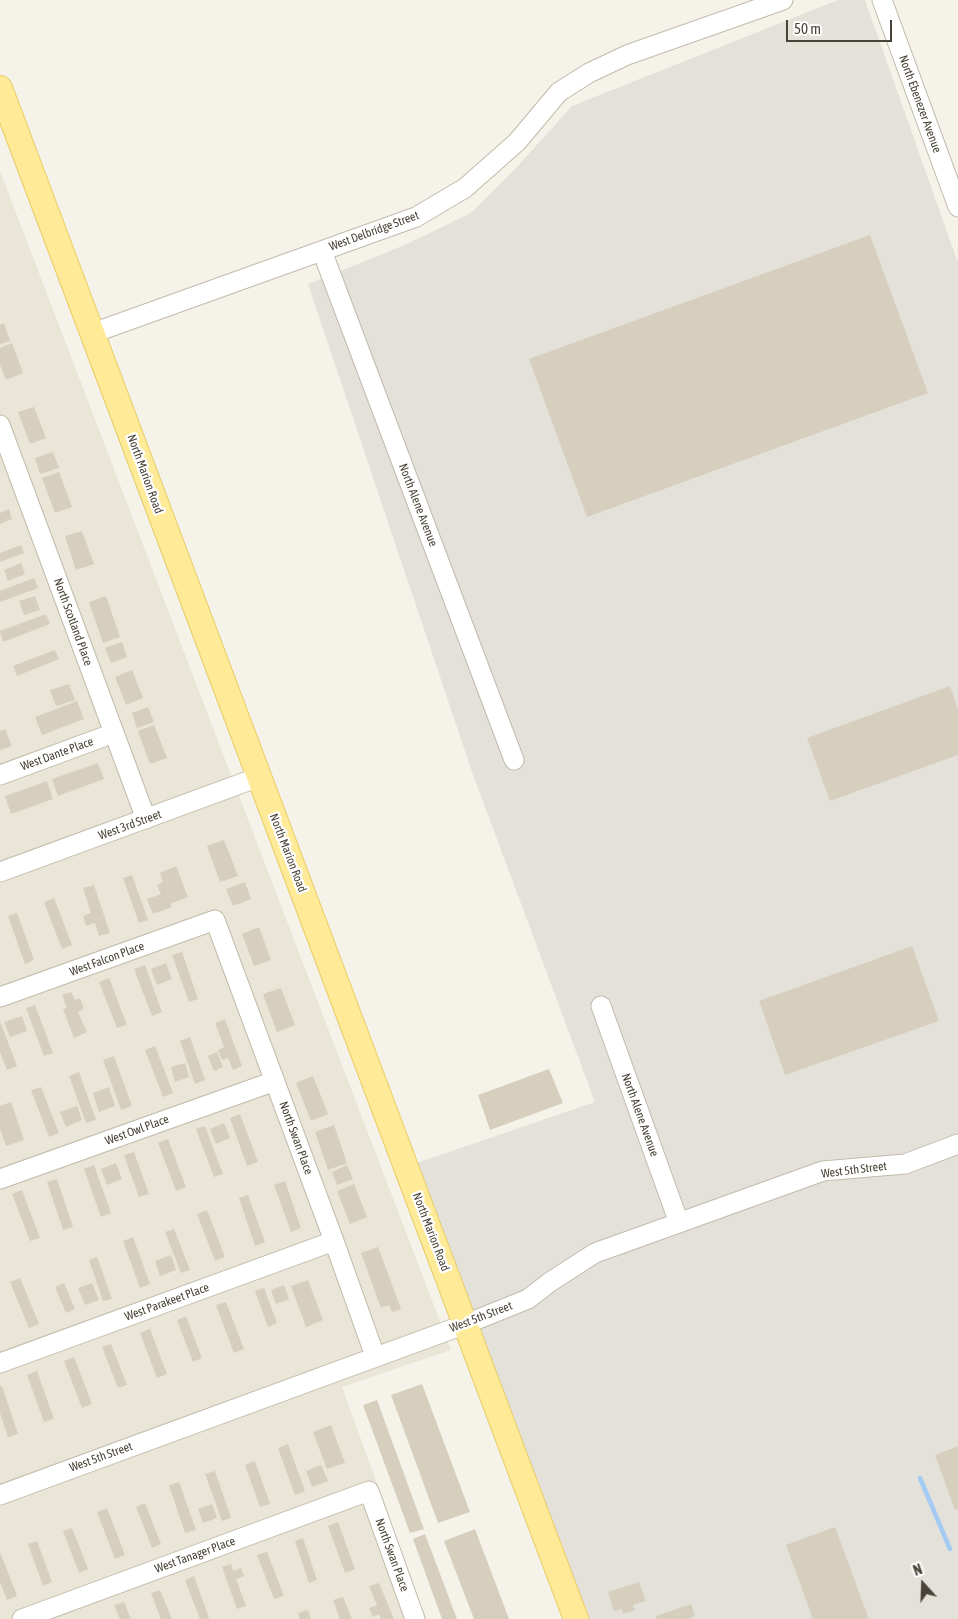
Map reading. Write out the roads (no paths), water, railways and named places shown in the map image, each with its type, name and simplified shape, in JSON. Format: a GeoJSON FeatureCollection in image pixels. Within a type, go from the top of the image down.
{"type":"FeatureCollection","features":[{"type":"Feature","properties":{"kind":"main road","name":"North Marion Road"},"geometry":{"type":"LineString","coordinates":[[0,88],[576,1619]]}},
{"type":"Feature","properties":{"kind":"street","name":"West Delbridge Street"},"geometry":{"type":"LineString","coordinates":[[93,333],[416,217],[465,188],[517,142],[559,92],[589,73],[628,55],[782,0]]}},
{"type":"Feature","properties":{"kind":"street","name":"North Ebenezer Avenue"},"geometry":{"type":"LineString","coordinates":[[882,0],[958,207]]}},
{"type":"Feature","properties":{"kind":"street","name":"North Alene Avenue"},"geometry":{"type":"LineString","coordinates":[[322,251],[514,760]]}},
{"type":"Feature","properties":{"kind":"street","name":"North Scotland Place"},"geometry":{"type":"LineString","coordinates":[[0,425],[146,818]]}},
{"type":"Feature","properties":{"kind":"street","name":"West Dante Place"},"geometry":{"type":"LineString","coordinates":[[0,775],[114,733]]}},
{"type":"Feature","properties":{"kind":"street","name":"West 3rd Street"},"geometry":{"type":"LineString","coordinates":[[0,872],[259,777]]}},
{"type":"Feature","properties":{"kind":"street","name":"West Falcon Place"},"geometry":{"type":"LineString","coordinates":[[0,997],[215,920]]}},
{"type":"Feature","properties":{"kind":"street","name":"North Swan Place"},"geometry":{"type":"LineString","coordinates":[[215,920],[375,1356]]}},
{"type":"Feature","properties":{"kind":"street","name":"North Alene Avenue"},"geometry":{"type":"LineString","coordinates":[[601,1006],[679,1223]]}},
{"type":"Feature","properties":{"kind":"street","name":"West Owl Place"},"geometry":{"type":"LineString","coordinates":[[0,1179],[275,1081]]}},
{"type":"Feature","properties":{"kind":"street","name":"West 5th Street"},"geometry":{"type":"LineString","coordinates":[[0,1495],[466,1324],[528,1299],[550,1282],[595,1253],[823,1171],[904,1164],[958,1144]]}},
{"type":"Feature","properties":{"kind":"street","name":"West Parakeet Place"},"geometry":{"type":"LineString","coordinates":[[0,1363],[334,1241]]}},
{"type":"Feature","properties":{"kind":"street","name":"North Swan Place"},"geometry":{"type":"LineString","coordinates":[[369,1491],[415,1619]]}},
{"type":"Feature","properties":{"kind":"street","name":"West Tanager Place"},"geometry":{"type":"LineString","coordinates":[[22,1619],[369,1491]]}},
{"type":"Feature","properties":{"kind":"waterway"},"geometry":{"type":"LineString","coordinates":[[920,1478],[950,1549]]}}]}
